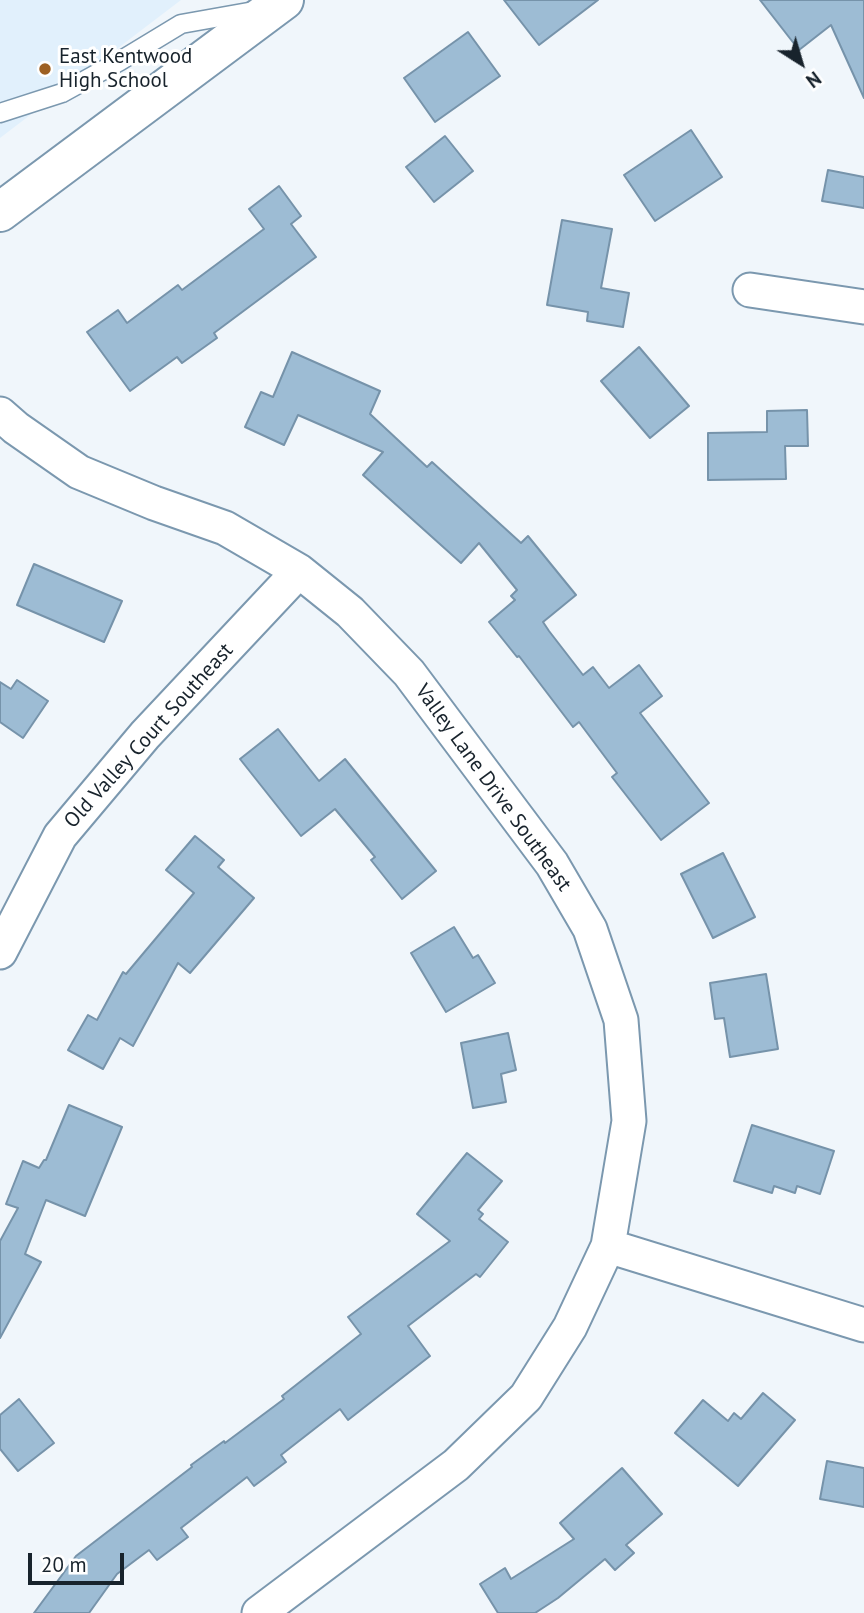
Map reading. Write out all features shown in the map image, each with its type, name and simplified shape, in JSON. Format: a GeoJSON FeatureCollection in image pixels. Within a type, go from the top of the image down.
{"type":"FeatureCollection","features":[{"type":"Feature","properties":{"kind":"main road"},"geometry":{"type":"LineString","coordinates":[[0,212],[279,4]]}},
{"type":"Feature","properties":{"kind":"street"},"geometry":{"type":"LineString","coordinates":[[750,290],[864,307]]}},
{"type":"Feature","properties":{"kind":"street","name":"Valley Lane Drive Southeast"},"geometry":{"type":"LineString","coordinates":[[0,414],[79,472],[225,528],[299,571],[349,612],[409,673],[552,864],[590,929],[621,1020],[629,1121],[608,1246],[570,1327],[526,1397],[456,1465],[259,1613]]}},
{"type":"Feature","properties":{"kind":"street","name":"Old Valley Court Southeast"},"geometry":{"type":"LineString","coordinates":[[0,952],[60,836],[145,735],[299,571]]}},
{"type":"Feature","properties":{"kind":"street"},"geometry":{"type":"LineString","coordinates":[[608,1246],[864,1325]]}},
{"type":"Feature","properties":{"kind":"lane"},"geometry":{"type":"LineString","coordinates":[[0,113],[62,93],[181,24],[279,4]]}},
{"type":"Feature","properties":{"kind":"shaded area","name":"East Kentwood High School"},"geometry":{"type":"Polygon","coordinates":[[[0,0],[181,0],[0,138],[0,0]]]}},
{"type":"Feature","properties":{"kind":"building"},"geometry":{"type":"Polygon","coordinates":[[[504,0],[598,0],[539,45],[504,0]]]}},
{"type":"Feature","properties":{"kind":"building"},"geometry":{"type":"Polygon","coordinates":[[[760,0],[864,0],[864,98],[831,25],[799,50],[760,0]]]}},
{"type":"Feature","properties":{"kind":"building"},"geometry":{"type":"Polygon","coordinates":[[[468,32],[500,76],[435,122],[404,78],[468,32]]]}},
{"type":"Feature","properties":{"kind":"building"},"geometry":{"type":"Polygon","coordinates":[[[691,130],[722,177],[655,221],[624,175],[691,130]]]}},
{"type":"Feature","properties":{"kind":"building"},"geometry":{"type":"Polygon","coordinates":[[[445,136],[473,171],[434,202],[406,167],[445,136]]]}},
{"type":"Feature","properties":{"kind":"building"},"geometry":{"type":"Polygon","coordinates":[[[828,170],[864,177],[864,208],[822,201],[828,170]]]}},
{"type":"Feature","properties":{"kind":"building"},"geometry":{"type":"Polygon","coordinates":[[[279,186],[301,216],[291,224],[316,257],[214,333],[217,338],[182,363],[177,357],[130,391],[87,332],[118,310],[127,323],[178,285],[182,290],[264,229],[249,209],[279,186]]]}},
{"type":"Feature","properties":{"kind":"building"},"geometry":{"type":"Polygon","coordinates":[[[562,220],[612,229],[601,288],[629,293],[623,327],[587,321],[588,312],[547,305],[562,220]]]}},
{"type":"Feature","properties":{"kind":"building"},"geometry":{"type":"Polygon","coordinates":[[[639,347],[689,406],[650,438],[601,381],[639,347]]]}},
{"type":"Feature","properties":{"kind":"building"},"geometry":{"type":"Polygon","coordinates":[[[292,352],[380,391],[370,414],[427,467],[432,462],[521,543],[528,536],[576,595],[543,622],[549,631],[583,675],[593,667],[609,688],[639,665],[662,696],[640,713],[709,803],[661,840],[612,777],[617,773],[579,722],[573,727],[519,656],[517,657],[489,622],[515,600],[511,596],[517,590],[479,543],[461,563],[363,475],[383,452],[298,415],[284,445],[245,427],[261,392],[273,397],[292,352]]]}},
{"type":"Feature","properties":{"kind":"building"},"geometry":{"type":"Polygon","coordinates":[[[807,410],[808,446],[785,446],[786,479],[708,480],[708,433],[767,432],[767,411],[807,410]]]}},
{"type":"Feature","properties":{"kind":"building"},"geometry":{"type":"Polygon","coordinates":[[[34,564],[122,601],[104,642],[17,605],[34,564]]]}},
{"type":"Feature","properties":{"kind":"building"},"geometry":{"type":"Polygon","coordinates":[[[17,680],[48,701],[23,738],[0,722],[0,682],[11,689],[17,680]]]}},
{"type":"Feature","properties":{"kind":"building"},"geometry":{"type":"Polygon","coordinates":[[[278,729],[319,781],[345,759],[436,871],[402,899],[371,860],[375,857],[335,809],[301,836],[240,759],[278,729]]]}},
{"type":"Feature","properties":{"kind":"building"},"geometry":{"type":"Polygon","coordinates":[[[195,836],[224,860],[218,867],[254,898],[190,973],[178,963],[133,1046],[120,1038],[103,1069],[68,1050],[88,1015],[97,1020],[123,972],[126,974],[194,893],[166,870],[195,836]]]}},
{"type":"Feature","properties":{"kind":"building"},"geometry":{"type":"Polygon","coordinates":[[[723,853],[755,917],[713,938],[681,874],[723,853]]]}},
{"type":"Feature","properties":{"kind":"building"},"geometry":{"type":"Polygon","coordinates":[[[454,927],[473,958],[478,955],[495,983],[446,1012],[411,953],[454,927]]]}},
{"type":"Feature","properties":{"kind":"building"},"geometry":{"type":"Polygon","coordinates":[[[766,974],[778,1049],[730,1057],[724,1018],[715,1019],[710,983],[766,974]]]}},
{"type":"Feature","properties":{"kind":"building"},"geometry":{"type":"Polygon","coordinates":[[[508,1033],[516,1070],[501,1074],[506,1102],[473,1108],[461,1043],[508,1033]]]}},
{"type":"Feature","properties":{"kind":"building"},"geometry":{"type":"Polygon","coordinates":[[[69,1105],[122,1127],[85,1216],[46,1200],[25,1254],[41,1262],[0,1338],[0,1241],[18,1208],[6,1204],[23,1161],[39,1168],[46,1160],[69,1105]]]}},
{"type":"Feature","properties":{"kind":"building"},"geometry":{"type":"Polygon","coordinates":[[[752,1125],[834,1151],[820,1194],[797,1186],[795,1193],[774,1186],[772,1193],[734,1181],[752,1125]]]}},
{"type":"Feature","properties":{"kind":"building"},"geometry":{"type":"Polygon","coordinates":[[[467,1153],[502,1181],[478,1210],[483,1214],[479,1219],[508,1242],[480,1277],[476,1274],[408,1326],[430,1356],[348,1420],[340,1409],[281,1455],[286,1462],[254,1486],[247,1477],[181,1528],[188,1537],[157,1560],[149,1550],[117,1574],[89,1613],[34,1613],[76,1556],[192,1467],[191,1465],[284,1399],[282,1396],[361,1334],[348,1317],[450,1241],[417,1214],[467,1153]]]}},
{"type":"Feature","properties":{"kind":"building"},"geometry":{"type":"Polygon","coordinates":[[[763,1393],[795,1420],[738,1486],[675,1433],[703,1400],[728,1421],[734,1413],[741,1419],[763,1393]]]}},
{"type":"Feature","properties":{"kind":"building"},"geometry":{"type":"Polygon","coordinates":[[[19,1399],[54,1443],[18,1471],[0,1449],[0,1415],[19,1399]]]}},
{"type":"Feature","properties":{"kind":"building"},"geometry":{"type":"Polygon","coordinates":[[[827,1461],[864,1468],[864,1507],[820,1499],[827,1461]]]}},
{"type":"Feature","properties":{"kind":"building"},"geometry":{"type":"Polygon","coordinates":[[[622,1468],[662,1514],[626,1545],[634,1553],[615,1570],[605,1559],[558,1598],[535,1613],[498,1613],[480,1584],[505,1568],[511,1579],[574,1539],[560,1523],[622,1468]]]}},
{"type":"Feature","properties":{"kind":"place","name":"East Kentwood High School"},"geometry":{"type":"Point","coordinates":[45,69]}}]}
